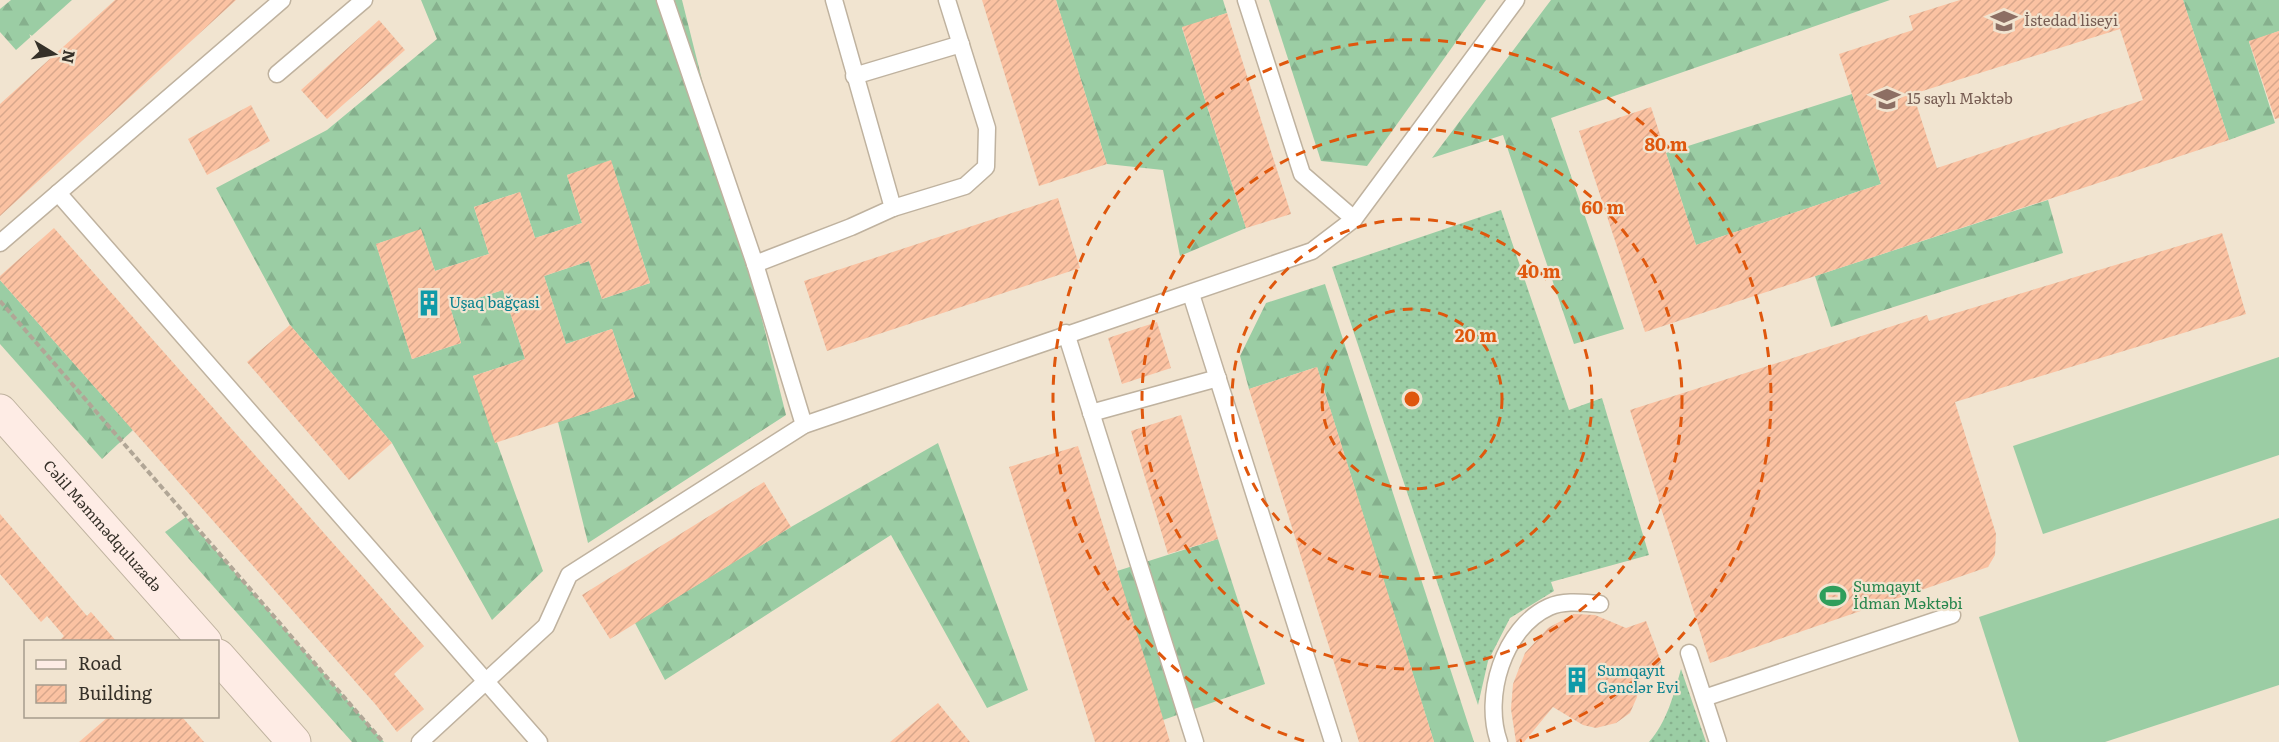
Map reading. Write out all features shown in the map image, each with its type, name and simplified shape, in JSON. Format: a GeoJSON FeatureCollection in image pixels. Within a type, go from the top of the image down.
{"type":"FeatureCollection","features":[{"type":"Feature","properties":{"kind":"main road","name":"Cəlil Məmmədquluzadə"},"geometry":{"type":"LineString","coordinates":[[0,411],[203,640]]}},
{"type":"Feature","properties":{"kind":"main road"},"geometry":{"type":"LineString","coordinates":[[219,657],[294,742]]}},
{"type":"Feature","properties":{"kind":"lane"},"geometry":{"type":"LineString","coordinates":[[0,243],[282,0]]}},
{"type":"Feature","properties":{"kind":"lane"},"geometry":{"type":"LineString","coordinates":[[277,74],[364,0]]}},
{"type":"Feature","properties":{"kind":"lane"},"geometry":{"type":"LineString","coordinates":[[665,0],[755,264],[804,425]]}},
{"type":"Feature","properties":{"kind":"lane"},"geometry":{"type":"LineString","coordinates":[[834,0],[893,208]]}},
{"type":"Feature","properties":{"kind":"lane"},"geometry":{"type":"LineString","coordinates":[[755,264],[851,227],[893,208],[965,186],[986,167],[987,128],[947,0]]}},
{"type":"Feature","properties":{"kind":"lane"},"geometry":{"type":"LineString","coordinates":[[1246,0],[1302,174],[1354,219]]}},
{"type":"Feature","properties":{"kind":"lane"},"geometry":{"type":"LineString","coordinates":[[420,742],[546,626],[569,575],[804,425],[1066,333],[1191,294],[1312,251],[1354,219],[1516,0]]}},
{"type":"Feature","properties":{"kind":"lane"},"geometry":{"type":"LineString","coordinates":[[854,76],[962,44]]}},
{"type":"Feature","properties":{"kind":"lane"},"geometry":{"type":"LineString","coordinates":[[58,193],[539,742]]}},
{"type":"Feature","properties":{"kind":"lane"},"geometry":{"type":"LineString","coordinates":[[1191,294],[1333,742]]}},
{"type":"Feature","properties":{"kind":"lane"},"geometry":{"type":"LineString","coordinates":[[1066,333],[1195,742]]}},
{"type":"Feature","properties":{"kind":"lane"},"geometry":{"type":"LineString","coordinates":[[1091,413],[1218,378]]}},
{"type":"Feature","properties":{"kind":"lane"},"geometry":{"type":"LineString","coordinates":[[1499,742],[1494,707],[1499,674],[1508,649],[1523,627],[1549,607],[1572,602],[1600,604]]}},
{"type":"Feature","properties":{"kind":"lane"},"geometry":{"type":"LineString","coordinates":[[1704,698],[1952,615]]}},
{"type":"Feature","properties":{"kind":"lane"},"geometry":{"type":"LineString","coordinates":[[1689,653],[1718,742]]}},
{"type":"Feature","properties":{"kind":"path"},"geometry":{"type":"LineString","coordinates":[[0,301],[383,742]]}},
{"type":"Feature","properties":{"kind":"green space"},"geometry":{"type":"Polygon","coordinates":[[[11,0],[72,0],[16,50],[0,32],[0,9],[11,0]]]}},
{"type":"Feature","properties":{"kind":"green space"},"geometry":{"type":"Polygon","coordinates":[[[421,0],[682,0],[786,415],[588,543],[558,422],[635,397],[612,329],[566,344],[544,276],[589,261],[602,299],[650,283],[611,161],[567,175],[582,223],[535,238],[520,192],[474,207],[489,254],[435,271],[421,230],[376,244],[412,359],[461,343],[450,307],[503,290],[525,359],[473,376],[543,571],[492,620],[392,443],[290,325],[216,188],[327,130],[437,39],[421,0]]]}},
{"type":"Feature","properties":{"kind":"green space"},"geometry":{"type":"Polygon","coordinates":[[[1056,0],[1223,0],[1227,13],[1182,28],[1246,228],[1180,256],[1163,170],[1107,164],[1056,0]]]}},
{"type":"Feature","properties":{"kind":"green space"},"geometry":{"type":"Polygon","coordinates":[[[1269,0],[1486,0],[1367,166],[1321,161],[1269,0]]]}},
{"type":"Feature","properties":{"kind":"green space"},"geometry":{"type":"Polygon","coordinates":[[[1551,0],[1890,0],[1551,118],[1624,329],[1574,344],[1503,135],[1432,158],[1551,0]]]}},
{"type":"Feature","properties":{"kind":"green space"},"geometry":{"type":"Polygon","coordinates":[[[2183,0],[2279,0],[2279,31],[2249,42],[2275,123],[2229,140],[2183,0]]]}},
{"type":"Feature","properties":{"kind":"green space"},"geometry":{"type":"Polygon","coordinates":[[[1852,94],[1881,184],[1696,245],[1666,153],[1852,94]]]}},
{"type":"Feature","properties":{"kind":"green space"},"geometry":{"type":"Polygon","coordinates":[[[2048,200],[2063,253],[1831,327],[1815,276],[2048,200]]]}},
{"type":"Feature","properties":{"kind":"green space"},"geometry":{"type":"Polygon","coordinates":[[[1501,210],[1569,410],[1602,398],[1649,555],[1551,582],[1554,591],[1510,618],[1488,661],[1478,705],[1332,267],[1501,210]]]}},
{"type":"Feature","properties":{"kind":"green space"},"geometry":{"type":"Polygon","coordinates":[[[0,280],[133,430],[102,459],[0,344],[0,280]]]}},
{"type":"Feature","properties":{"kind":"green space"},"geometry":{"type":"Polygon","coordinates":[[[1325,284],[1474,742],[1434,742],[1317,367],[1249,389],[1240,356],[1266,303],[1325,284]]]}},
{"type":"Feature","properties":{"kind":"green space"},"geometry":{"type":"Polygon","coordinates":[[[2279,357],[2279,455],[2043,534],[2013,446],[2279,357]]]}},
{"type":"Feature","properties":{"kind":"green space"},"geometry":{"type":"Polygon","coordinates":[[[938,443],[1028,690],[987,708],[891,535],[665,680],[635,623],[791,527],[938,443]]]}},
{"type":"Feature","properties":{"kind":"green space"},"geometry":{"type":"Polygon","coordinates":[[[186,517],[384,742],[352,742],[165,532],[186,517]]]}},
{"type":"Feature","properties":{"kind":"green space"},"geometry":{"type":"Polygon","coordinates":[[[2279,518],[2279,685],[2105,742],[2019,742],[1979,617],[2279,518]]]}},
{"type":"Feature","properties":{"kind":"green space"},"geometry":{"type":"Polygon","coordinates":[[[1218,539],[1265,684],[1163,720],[1117,571],[1218,539]]]}},
{"type":"Feature","properties":{"kind":"green space"},"geometry":{"type":"Polygon","coordinates":[[[1681,669],[1706,742],[1649,742],[1665,717],[1681,669]]]}},
{"type":"Feature","properties":{"kind":"building"},"geometry":{"type":"Polygon","coordinates":[[[115,0],[236,0],[0,216],[0,104],[115,0]]]}},
{"type":"Feature","properties":{"kind":"building"},"geometry":{"type":"Polygon","coordinates":[[[982,0],[1056,0],[1107,164],[1039,186],[982,0]]]}},
{"type":"Feature","properties":{"kind":"building","name":"15 saylı Məktəb"},"geometry":{"type":"Polygon","coordinates":[[[1960,0],[2183,0],[2229,140],[1645,332],[1579,131],[1651,107],[1696,245],[1881,184],[1839,54],[1913,30],[1909,16],[1960,0]],[[2120,29],[1913,94],[1937,168],[2143,100],[2120,29]]]}},
{"type":"Feature","properties":{"kind":"building"},"geometry":{"type":"Polygon","coordinates":[[[1227,13],[1291,214],[1246,228],[1182,27],[1227,13]]]}},
{"type":"Feature","properties":{"kind":"building"},"geometry":{"type":"Polygon","coordinates":[[[379,20],[405,50],[327,119],[301,90],[379,20]]]}},
{"type":"Feature","properties":{"kind":"building"},"geometry":{"type":"Polygon","coordinates":[[[2279,31],[2279,118],[2275,119],[2249,41],[2279,31]]]}},
{"type":"Feature","properties":{"kind":"building"},"geometry":{"type":"Polygon","coordinates":[[[251,105],[270,141],[207,175],[188,139],[251,105]]]}},
{"type":"Feature","properties":{"kind":"building","name":"Uşaq bağçasi"},"geometry":{"type":"Polygon","coordinates":[[[611,160],[650,283],[602,299],[589,261],[544,276],[566,344],[612,329],[635,397],[495,443],[473,376],[525,359],[503,290],[450,307],[461,343],[412,359],[376,244],[421,229],[435,271],[489,254],[474,207],[520,192],[535,238],[582,223],[567,175],[611,160]]]}},
{"type":"Feature","properties":{"kind":"building"},"geometry":{"type":"Polygon","coordinates":[[[1058,198],[1080,268],[827,351],[804,281],[1058,198]]]}},
{"type":"Feature","properties":{"kind":"building"},"geometry":{"type":"Polygon","coordinates":[[[54,228],[424,646],[394,674],[424,709],[397,732],[376,705],[0,280],[0,276],[54,228]]]}},
{"type":"Feature","properties":{"kind":"building"},"geometry":{"type":"Polygon","coordinates":[[[2222,233],[2246,314],[1955,402],[1996,534],[1995,555],[1988,567],[1710,663],[1630,410],[1927,315],[1929,321],[2222,233]]]}},
{"type":"Feature","properties":{"kind":"building"},"geometry":{"type":"Polygon","coordinates":[[[1157,322],[1171,368],[1122,384],[1108,338],[1157,322]]]}},
{"type":"Feature","properties":{"kind":"building"},"geometry":{"type":"Polygon","coordinates":[[[290,325],[392,443],[349,480],[247,362],[290,325]]]}},
{"type":"Feature","properties":{"kind":"building"},"geometry":{"type":"Polygon","coordinates":[[[1317,367],[1434,742],[1359,742],[1321,621],[1249,389],[1317,367]]]}},
{"type":"Feature","properties":{"kind":"building"},"geometry":{"type":"Polygon","coordinates":[[[1181,415],[1218,539],[1168,554],[1131,431],[1181,415]]]}},
{"type":"Feature","properties":{"kind":"building"},"geometry":{"type":"Polygon","coordinates":[[[1078,446],[1170,742],[1095,742],[1009,467],[1078,446]]]}},
{"type":"Feature","properties":{"kind":"building"},"geometry":{"type":"Polygon","coordinates":[[[764,482],[791,527],[610,639],[582,595],[764,482]]]}},
{"type":"Feature","properties":{"kind":"building"},"geometry":{"type":"Polygon","coordinates":[[[0,514],[87,616],[91,612],[115,640],[60,640],[64,636],[47,616],[41,622],[0,574],[0,514]]]}},
{"type":"Feature","properties":{"kind":"building","name":"Sumqayıt Gənclər Evi"},"geometry":{"type":"Polygon","coordinates":[[[1574,614],[1595,615],[1626,628],[1646,621],[1663,667],[1640,677],[1637,697],[1630,713],[1616,723],[1596,728],[1583,725],[1553,707],[1524,742],[1516,742],[1511,709],[1513,684],[1525,653],[1548,628],[1574,614]]]}},
{"type":"Feature","properties":{"kind":"building"},"geometry":{"type":"Polygon","coordinates":[[[938,703],[970,742],[890,742],[938,703]]]}},
{"type":"Feature","properties":{"kind":"building"},"geometry":{"type":"Polygon","coordinates":[[[107,718],[183,718],[204,742],[79,742],[107,718]]]}},
{"type":"Feature","properties":{"kind":"place","name":"İstedad liseyi"},"geometry":{"type":"Point","coordinates":[2004,21]}},
{"type":"Feature","properties":{"kind":"place","name":"15 saylı Məktəb"},"geometry":{"type":"Point","coordinates":[1887,99]}},
{"type":"Feature","properties":{"kind":"place","name":"Uşaq bağçasi"},"geometry":{"type":"Point","coordinates":[429,303]}},
{"type":"Feature","properties":{"kind":"place","name":"Sumqayıt İdman Məktəbi"},"geometry":{"type":"Point","coordinates":[1833,596]}},
{"type":"Feature","properties":{"kind":"place","name":"Sumqayıt Gənclər Evi"},"geometry":{"type":"Point","coordinates":[1577,680]}}]}
